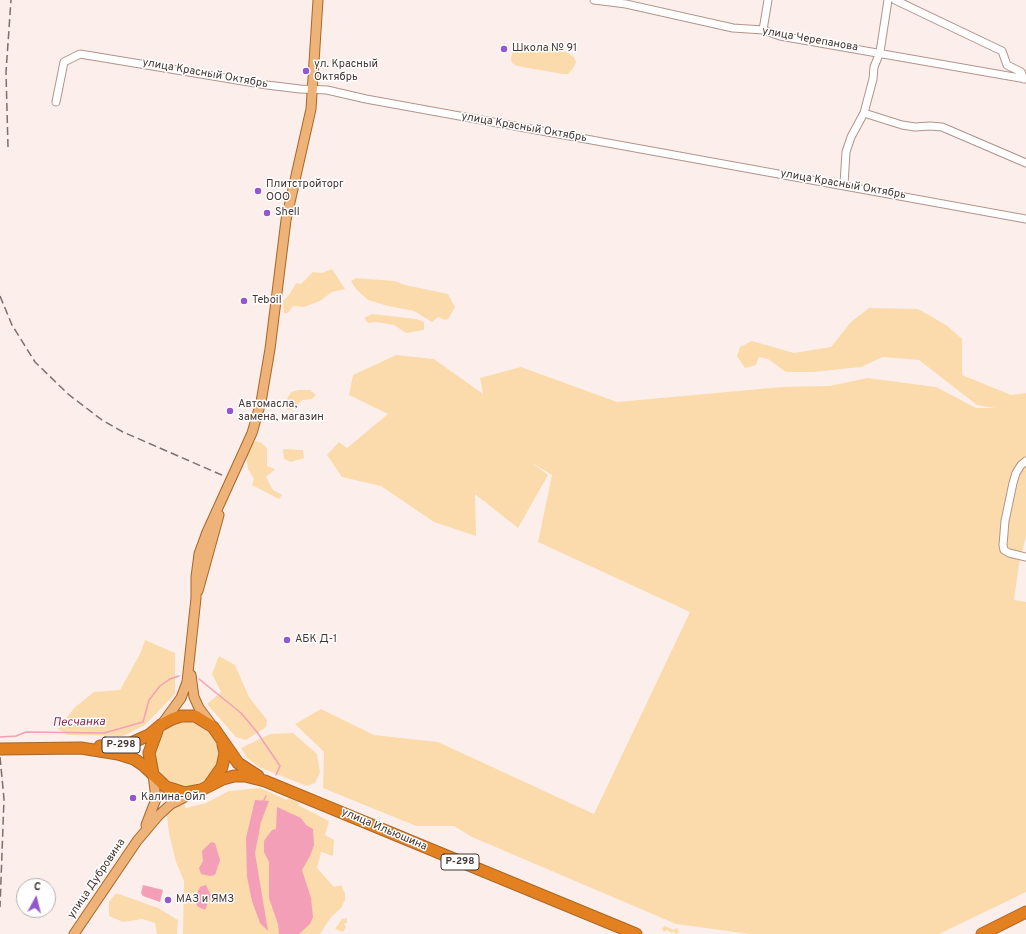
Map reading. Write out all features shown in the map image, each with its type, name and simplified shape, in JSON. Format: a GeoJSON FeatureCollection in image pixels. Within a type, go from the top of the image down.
{"type":"FeatureCollection","features":[{"type":"Feature","properties":{"kind":"highway","name":"Р-298"},"geometry":{"type":"LineString","coordinates":[[0,750],[81,748],[129,744],[144,738],[172,718],[187,716],[201,718],[213,728],[238,763],[265,781]]}},
{"type":"Feature","properties":{"kind":"highway","name":"Р-298"},"geometry":{"type":"LineString","coordinates":[[153,774],[149,753],[152,740],[159,727]]}},
{"type":"Feature","properties":{"kind":"highway"},"geometry":{"type":"LineString","coordinates":[[201,790],[222,767],[225,753],[223,744]]}},
{"type":"Feature","properties":{"kind":"highway","name":"Р-298"},"geometry":{"type":"LineString","coordinates":[[81,748],[129,757],[143,765],[159,782],[172,790],[185,793],[201,790],[223,779],[234,776],[245,776],[265,781]]}},
{"type":"Feature","properties":{"kind":"highway","name":"улица Ильюшина"},"geometry":{"type":"LineString","coordinates":[[265,781],[636,934]]}},
{"type":"Feature","properties":{"kind":"highway"},"geometry":{"type":"LineString","coordinates":[[982,934],[1026,912]]}},
{"type":"Feature","properties":{"kind":"main road"},"geometry":{"type":"LineString","coordinates":[[159,727],[183,693],[190,663],[196,598],[215,532],[222,501],[252,433],[260,406],[270,349],[286,220],[306,134],[312,90],[318,0]]}},
{"type":"Feature","properties":{"kind":"main road"},"geometry":{"type":"LineString","coordinates":[[190,663],[194,697],[199,708],[213,728]]}},
{"type":"Feature","properties":{"kind":"main road"},"geometry":{"type":"LineString","coordinates":[[140,837],[155,804],[156,794],[153,774]]}},
{"type":"Feature","properties":{"kind":"main road"},"geometry":{"type":"LineString","coordinates":[[140,837],[166,807],[201,790]]}},
{"type":"Feature","properties":{"kind":"main road","name":"улица Дубровина"},"geometry":{"type":"LineString","coordinates":[[74,934],[140,837]]}},
{"type":"Feature","properties":{"kind":"street","name":"улица Черепанова"},"geometry":{"type":"LineString","coordinates":[[594,0],[627,2],[733,28],[763,30],[780,36],[880,52],[1025,79]]}},
{"type":"Feature","properties":{"kind":"street"},"geometry":{"type":"LineString","coordinates":[[763,30],[768,0]]}},
{"type":"Feature","properties":{"kind":"street"},"geometry":{"type":"LineString","coordinates":[[844,184],[846,152],[850,136],[864,113],[873,79],[874,67],[880,52],[888,0]]}},
{"type":"Feature","properties":{"kind":"street"},"geometry":{"type":"LineString","coordinates":[[895,0],[1002,52],[1007,65],[1021,72],[1025,79]]}},
{"type":"Feature","properties":{"kind":"street","name":"улица Красный Октябрь"},"geometry":{"type":"LineString","coordinates":[[56,102],[64,62],[80,54],[267,85],[312,90],[327,90],[366,100],[844,184],[1026,219]]}},
{"type":"Feature","properties":{"kind":"street"},"geometry":{"type":"LineString","coordinates":[[864,113],[902,125],[915,127],[942,127],[1026,163]]}},
{"type":"Feature","properties":{"kind":"street"},"geometry":{"type":"LineString","coordinates":[[1026,461],[1021,465],[1016,473],[1013,483],[1005,521],[1003,546],[1004,550],[1009,553],[1026,558]]}},
{"type":"Feature","properties":{"kind":"shaded area"},"geometry":{"type":"Polygon","coordinates":[[[524,44],[566,52],[574,57],[576,62],[574,67],[568,74],[563,74],[517,66],[512,63],[511,59],[513,48],[517,45],[524,44]]]}},
{"type":"Feature","properties":{"kind":"shaded area"},"geometry":{"type":"Polygon","coordinates":[[[332,269],[345,289],[332,292],[320,301],[304,307],[293,306],[288,313],[284,313],[283,301],[289,295],[296,283],[301,284],[313,272],[322,273],[332,269]]]}},
{"type":"Feature","properties":{"kind":"shaded area"},"geometry":{"type":"Polygon","coordinates":[[[356,278],[395,281],[405,285],[448,294],[455,307],[449,318],[445,320],[438,317],[432,322],[414,311],[368,300],[356,289],[351,281],[356,278]]]}},
{"type":"Feature","properties":{"kind":"shaded area"},"geometry":{"type":"Polygon","coordinates":[[[869,308],[918,309],[946,325],[962,339],[962,375],[1011,395],[1026,393],[1026,536],[1019,564],[1014,600],[1026,602],[1026,892],[939,934],[750,934],[676,924],[472,837],[454,826],[416,826],[323,788],[324,752],[295,724],[321,709],[374,735],[438,742],[594,814],[690,612],[538,542],[552,475],[531,462],[548,475],[518,528],[475,494],[476,536],[434,522],[381,486],[342,477],[327,455],[339,442],[347,448],[388,414],[349,395],[353,375],[396,355],[434,359],[483,394],[480,378],[521,367],[617,402],[782,387],[829,386],[868,378],[936,387],[976,408],[995,408],[977,405],[919,360],[883,357],[861,367],[813,372],[786,372],[768,359],[759,357],[756,365],[745,368],[737,356],[740,347],[752,341],[794,353],[831,347],[851,322],[869,308]]]}},
{"type":"Feature","properties":{"kind":"shaded area"},"geometry":{"type":"Polygon","coordinates":[[[372,314],[416,319],[424,322],[424,330],[406,333],[394,325],[376,322],[368,323],[364,318],[372,314]]]}},
{"type":"Feature","properties":{"kind":"shaded area"},"geometry":{"type":"Polygon","coordinates":[[[310,390],[316,395],[312,399],[302,400],[293,409],[287,410],[285,403],[291,392],[310,390]]]}},
{"type":"Feature","properties":{"kind":"shaded area"},"geometry":{"type":"Polygon","coordinates":[[[255,441],[262,443],[267,449],[267,466],[275,469],[266,477],[273,490],[282,495],[279,499],[252,485],[254,479],[248,469],[246,453],[255,441]]]}},
{"type":"Feature","properties":{"kind":"shaded area"},"geometry":{"type":"Polygon","coordinates":[[[283,449],[303,450],[304,458],[291,462],[284,459],[283,449]]]}},
{"type":"Feature","properties":{"kind":"shaded area"},"geometry":{"type":"Polygon","coordinates":[[[145,640],[175,653],[175,694],[145,725],[123,736],[68,735],[58,729],[75,707],[94,692],[120,690],[140,654],[145,640]]]}},
{"type":"Feature","properties":{"kind":"shaded area"},"geometry":{"type":"Polygon","coordinates":[[[219,656],[235,665],[249,697],[267,720],[266,727],[246,740],[236,737],[207,704],[221,692],[212,674],[219,656]]]}},
{"type":"Feature","properties":{"kind":"shaded area"},"geometry":{"type":"Polygon","coordinates":[[[187,722],[205,728],[213,736],[219,754],[213,772],[205,780],[187,786],[169,780],[161,772],[155,754],[161,736],[169,728],[187,722]]]}},
{"type":"Feature","properties":{"kind":"shaded area"},"geometry":{"type":"Polygon","coordinates":[[[293,733],[317,754],[320,772],[315,783],[307,786],[259,767],[247,758],[241,748],[270,734],[293,733]]]}},
{"type":"Feature","properties":{"kind":"shaded area"},"geometry":{"type":"Polygon","coordinates":[[[260,788],[287,800],[288,798],[296,801],[299,804],[298,805],[329,821],[325,835],[334,840],[333,856],[321,852],[317,868],[334,887],[341,885],[345,893],[345,900],[341,908],[331,917],[320,934],[183,934],[184,881],[176,862],[169,833],[167,817],[170,808],[184,804],[186,808],[206,803],[229,791],[260,788]]]}},
{"type":"Feature","properties":{"kind":"shaded area"},"geometry":{"type":"Polygon","coordinates":[[[255,800],[269,801],[261,822],[255,853],[268,931],[260,923],[252,901],[247,877],[246,838],[255,800]]]}},
{"type":"Feature","properties":{"kind":"shaded area"},"geometry":{"type":"Polygon","coordinates":[[[277,807],[301,818],[306,825],[313,829],[314,845],[302,870],[311,898],[313,917],[310,924],[299,934],[279,934],[278,924],[269,898],[269,862],[264,852],[264,841],[272,830],[276,829],[277,807]]]}},
{"type":"Feature","properties":{"kind":"shaded area"},"geometry":{"type":"Polygon","coordinates":[[[211,842],[215,843],[220,860],[215,875],[210,876],[201,874],[199,868],[203,861],[202,851],[211,842]]]}},
{"type":"Feature","properties":{"kind":"shaded area"},"geometry":{"type":"Polygon","coordinates":[[[143,885],[163,890],[160,902],[143,896],[141,893],[143,885]]]}},
{"type":"Feature","properties":{"kind":"shaded area"},"geometry":{"type":"Polygon","coordinates":[[[206,885],[211,896],[205,910],[197,906],[195,898],[200,887],[206,885]]]}},
{"type":"Feature","properties":{"kind":"shaded area"},"geometry":{"type":"Polygon","coordinates":[[[116,893],[158,908],[178,920],[177,934],[157,934],[155,923],[142,919],[123,922],[109,916],[109,902],[116,893]]]}},
{"type":"Feature","properties":{"kind":"shaded area"},"geometry":{"type":"Polygon","coordinates":[[[347,918],[347,923],[344,924],[346,927],[343,932],[335,929],[342,919],[347,918]]]}},
{"type":"Feature","properties":{"kind":"shaded area"},"geometry":{"type":"Polygon","coordinates":[[[665,926],[673,930],[677,928],[679,932],[676,934],[673,931],[672,933],[667,930],[664,932],[662,928],[665,926]]]}},
{"type":"Feature","properties":{"kind":"waterway","name":"Песчанка"},"geometry":{"type":"LineString","coordinates":[[0,737],[16,736],[26,732],[104,733],[143,722],[149,700],[160,686],[170,679],[179,676]]}},
{"type":"Feature","properties":{"kind":"waterway","name":"Песчанка"},"geometry":{"type":"LineString","coordinates":[[199,679],[241,713],[257,732],[280,766],[276,775]]}},
{"type":"Feature","properties":{"kind":"waterway","name":"Песчанка"},"geometry":{"type":"LineString","coordinates":[[263,802],[266,796]]}},
{"type":"Feature","properties":{"kind":"railway"},"geometry":{"type":"LineString","coordinates":[[8,147],[6,72],[11,0]]}},
{"type":"Feature","properties":{"kind":"railway"},"geometry":{"type":"LineString","coordinates":[[0,296],[12,325],[35,362],[68,394],[102,420],[123,432],[224,476]]}},
{"type":"Feature","properties":{"kind":"railway"},"geometry":{"type":"LineString","coordinates":[[0,757],[4,799],[0,907]]}},
{"type":"Feature","properties":{"kind":"place","name":"Школа № 91"},"geometry":{"type":"Point","coordinates":[504,49]}},
{"type":"Feature","properties":{"kind":"place","name":"ул. Красный Октябрь"},"geometry":{"type":"Point","coordinates":[306,71]}},
{"type":"Feature","properties":{"kind":"place","name":"Плитстройторг ООО"},"geometry":{"type":"Point","coordinates":[258,191]}},
{"type":"Feature","properties":{"kind":"place","name":"Shell"},"geometry":{"type":"Point","coordinates":[267,213]}},
{"type":"Feature","properties":{"kind":"place","name":"Teboil"},"geometry":{"type":"Point","coordinates":[244,301]}},
{"type":"Feature","properties":{"kind":"place","name":"Автомасла, замена, магазин"},"geometry":{"type":"Point","coordinates":[230,411]}},
{"type":"Feature","properties":{"kind":"place","name":"АБК Д-1"},"geometry":{"type":"Point","coordinates":[287,640]}},
{"type":"Feature","properties":{"kind":"place","name":"Калина-Ойл"},"geometry":{"type":"Point","coordinates":[133,798]}},
{"type":"Feature","properties":{"kind":"place","name":"МАЗ и ЯМЗ"},"geometry":{"type":"Point","coordinates":[168,900]}}]}
